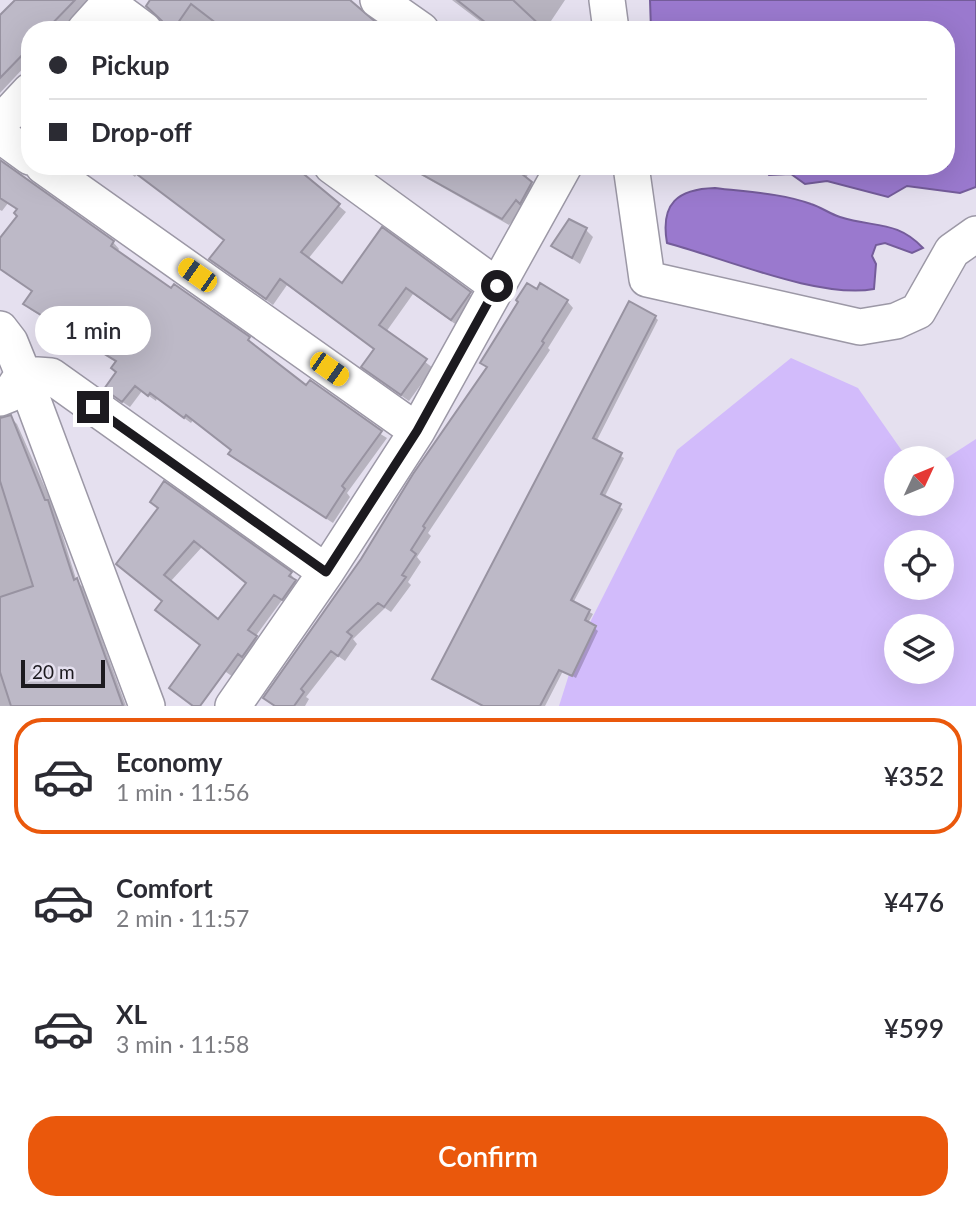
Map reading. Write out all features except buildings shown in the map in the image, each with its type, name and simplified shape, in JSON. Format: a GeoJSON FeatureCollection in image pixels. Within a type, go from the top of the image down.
{"type":"FeatureCollection","features":[{"type":"Feature","properties":{"kind":"street"},"geometry":{"type":"LineString","coordinates":[[379,0],[408,21]]}},
{"type":"Feature","properties":{"kind":"street"},"geometry":{"type":"LineString","coordinates":[[607,0],[610,21]]}},
{"type":"Feature","properties":{"kind":"street"},"geometry":{"type":"LineString","coordinates":[[93,21],[111,2],[133,21]]}},
{"type":"Feature","properties":{"kind":"street"},"geometry":{"type":"LineString","coordinates":[[0,123],[21,101]]}},
{"type":"Feature","properties":{"kind":"street"},"geometry":{"type":"LineString","coordinates":[[0,135],[21,150]]}},
{"type":"Feature","properties":{"kind":"street"},"geometry":{"type":"LineString","coordinates":[[56,175],[417,431]]}},
{"type":"Feature","properties":{"kind":"street"},"geometry":{"type":"LineString","coordinates":[[344,175],[497,286]]}},
{"type":"Feature","properties":{"kind":"street"},"geometry":{"type":"LineString","coordinates":[[233,706],[326,572],[417,431],[559,175]]}},
{"type":"Feature","properties":{"kind":"street"},"geometry":{"type":"LineString","coordinates":[[632,175],[647,279],[860,327],[897,321],[918,311],[952,251],[976,234]]}},
{"type":"Feature","properties":{"kind":"street"},"geometry":{"type":"LineString","coordinates":[[0,329],[10,342],[11,386],[147,706]]}},
{"type":"Feature","properties":{"kind":"street"},"geometry":{"type":"LineString","coordinates":[[11,386],[51,376],[326,572]]}},
{"type":"Feature","properties":{"kind":"shaded area"},"geometry":{"type":"Polygon","coordinates":[[[650,0],[976,0],[976,187],[960,193],[907,186],[888,197],[827,181],[805,184],[792,175],[955,175],[955,21],[651,21],[650,0]]]}},
{"type":"Feature","properties":{"kind":"shaded area"},"geometry":{"type":"Polygon","coordinates":[[[715,188],[800,200],[840,217],[894,229],[904,233],[923,248],[912,253],[885,243],[876,245],[872,256],[876,264],[874,289],[852,291],[799,283],[667,243],[666,218],[674,201],[691,191],[715,188]]]}},
{"type":"Feature","properties":{"kind":"shaded area"},"geometry":{"type":"Polygon","coordinates":[[[791,358],[858,388],[899,446],[884,446],[884,516],[954,516],[954,453],[976,439],[976,706],[559,706],[578,646],[677,450],[791,358]]]}},
{"type":"Feature","properties":{"kind":"route"},"geometry":{"type":"LineString","coordinates":[[93,407],[326,572],[417,431],[497,286]]}}]}
